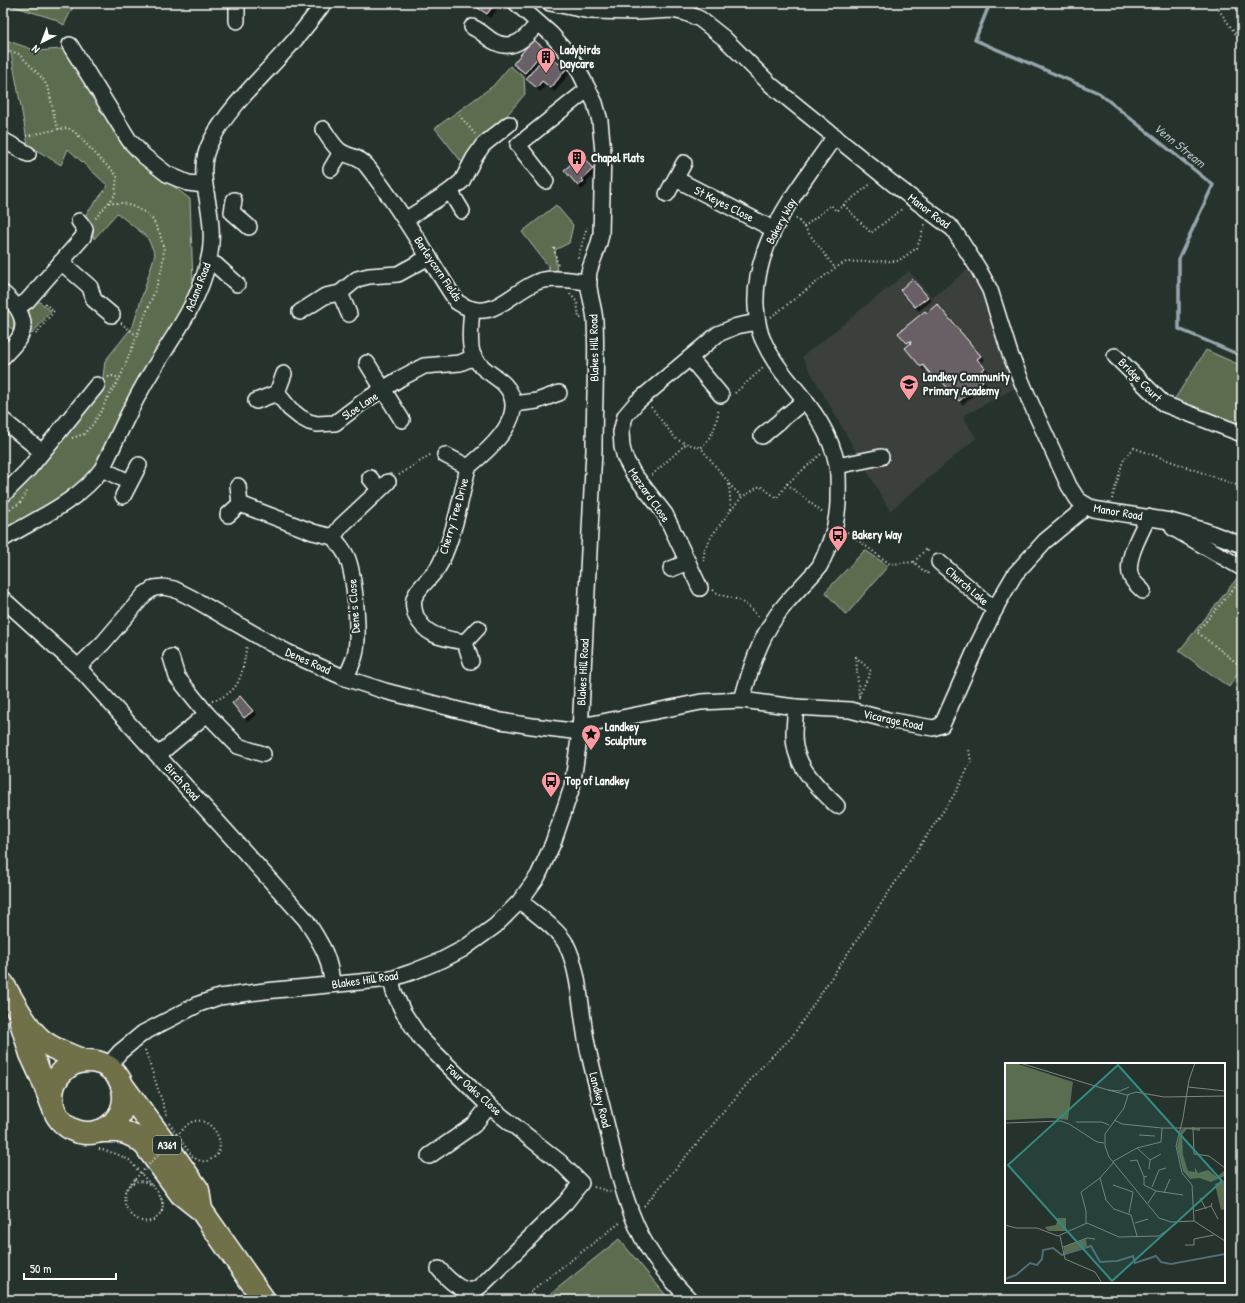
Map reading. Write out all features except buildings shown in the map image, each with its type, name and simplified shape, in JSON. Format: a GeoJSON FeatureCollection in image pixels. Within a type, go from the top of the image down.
{"type":"FeatureCollection","features":[{"type":"Feature","properties":{"kind":"highway"},"geometry":{"type":"LineString","coordinates":[[3,984],[16,1008],[38,1037],[44,1042],[84,1061],[100,1063],[113,1072],[122,1085],[124,1101],[118,1117],[110,1125],[89,1137],[62,1123],[54,1109],[31,1054],[16,1008]]}},
{"type":"Feature","properties":{"kind":"highway"},"geometry":{"type":"LineString","coordinates":[[54,1109],[52,1093],[57,1078],[69,1066],[84,1061]]}},
{"type":"Feature","properties":{"kind":"highway","name":"A361"},"geometry":{"type":"LineString","coordinates":[[122,1085],[198,1190],[201,1210]]}},
{"type":"Feature","properties":{"kind":"highway","name":"A361"},"geometry":{"type":"LineString","coordinates":[[89,1137],[118,1131],[126,1133],[140,1141],[155,1158],[181,1194],[201,1210],[264,1300]]}},
{"type":"Feature","properties":{"kind":"street"},"geometry":{"type":"LineString","coordinates":[[237,3],[237,21]]}},
{"type":"Feature","properties":{"kind":"street","name":"Acland Road"},"geometry":{"type":"LineString","coordinates":[[3,539],[74,497],[94,480],[102,469],[141,390],[190,311],[204,278],[210,251],[211,218],[204,185],[204,159],[210,142],[220,126],[258,79],[286,50],[324,3]]}},
{"type":"Feature","properties":{"kind":"street","name":"Blakes Hill Road"},"geometry":{"type":"LineString","coordinates":[[107,1067],[120,1052],[138,1036],[200,1004],[219,997],[391,979],[442,960],[463,949],[495,926],[520,901],[538,876],[553,843],[572,788],[580,728],[594,450],[596,364],[595,319],[590,297],[589,282],[590,271],[599,246],[601,234],[603,152],[600,121],[595,102],[576,65],[565,50],[516,3]]}},
{"type":"Feature","properties":{"kind":"street","name":"Manor Road"},"geometry":{"type":"LineString","coordinates":[[550,3],[590,11],[637,12],[672,10],[686,13],[700,19],[724,38],[771,85],[914,200],[953,229],[990,290],[1010,354],[1069,486],[1078,500],[1093,509],[1170,521],[1203,530],[1242,545]]}},
{"type":"Feature","properties":{"kind":"street"},"geometry":{"type":"LineString","coordinates":[[472,27],[493,41],[506,45],[520,42],[525,39],[538,23]]}},
{"type":"Feature","properties":{"kind":"street"},"geometry":{"type":"LineString","coordinates":[[70,45],[129,140],[144,156],[168,174],[188,183],[204,185]]}},
{"type":"Feature","properties":{"kind":"street"},"geometry":{"type":"LineString","coordinates":[[546,181],[518,145],[588,89]]}},
{"type":"Feature","properties":{"kind":"street"},"geometry":{"type":"LineString","coordinates":[[405,220],[450,191],[462,181],[483,144],[509,124]]}},
{"type":"Feature","properties":{"kind":"street","name":"Barleycorn Fields"},"geometry":{"type":"LineString","coordinates":[[323,129],[341,152],[356,157],[364,163],[381,184],[457,302],[464,307],[482,310],[492,309],[537,282],[547,279],[589,282]]}},
{"type":"Feature","properties":{"kind":"street","name":"Bakery Way"},"geometry":{"type":"LineString","coordinates":[[742,700],[753,665],[769,627],[778,614],[820,565],[834,533],[835,523],[843,505],[837,466],[827,434],[805,400],[774,361],[762,340],[758,324],[756,301],[757,281],[761,260],[773,230],[835,136]]}},
{"type":"Feature","properties":{"kind":"street"},"geometry":{"type":"LineString","coordinates":[[6,142],[28,154]]}},
{"type":"Feature","properties":{"kind":"street"},"geometry":{"type":"LineString","coordinates":[[331,169],[341,152]]}},
{"type":"Feature","properties":{"kind":"street"},"geometry":{"type":"LineString","coordinates":[[667,194],[684,163]]}},
{"type":"Feature","properties":{"kind":"street","name":"St Keyes Close"},"geometry":{"type":"LineString","coordinates":[[676,179],[773,230]]}},
{"type":"Feature","properties":{"kind":"street"},"geometry":{"type":"LineString","coordinates":[[450,191],[462,211]]}},
{"type":"Feature","properties":{"kind":"street"},"geometry":{"type":"LineString","coordinates":[[211,218],[233,206],[249,227]]}},
{"type":"Feature","properties":{"kind":"street"},"geometry":{"type":"LineString","coordinates":[[18,307],[27,301],[83,235]]}},
{"type":"Feature","properties":{"kind":"street"},"geometry":{"type":"LineString","coordinates":[[300,312],[325,296],[340,293],[357,279],[369,276],[398,274],[429,257]]}},
{"type":"Feature","properties":{"kind":"street"},"geometry":{"type":"LineString","coordinates":[[61,262],[90,288],[94,300],[112,315]]}},
{"type":"Feature","properties":{"kind":"street"},"geometry":{"type":"LineString","coordinates":[[208,263],[216,265],[237,284]]}},
{"type":"Feature","properties":{"kind":"street"},"geometry":{"type":"LineString","coordinates":[[3,293],[18,307],[21,316],[22,330],[19,339],[3,357]]}},
{"type":"Feature","properties":{"kind":"street"},"geometry":{"type":"LineString","coordinates":[[340,293],[349,314]]}},
{"type":"Feature","properties":{"kind":"street"},"geometry":{"type":"LineString","coordinates":[[472,309],[470,333],[474,357],[505,385],[511,394],[514,404],[537,401],[559,393]]}},
{"type":"Feature","properties":{"kind":"street","name":"Mazzard Close"},"geometry":{"type":"LineString","coordinates":[[704,587],[695,564],[665,514],[633,473],[624,458],[621,432],[625,416],[630,410],[718,334],[737,326],[758,324]]}},
{"type":"Feature","properties":{"kind":"street","name":"Bridge Court"},"geometry":{"type":"LineString","coordinates":[[1116,356],[1164,404],[1242,434]]}},
{"type":"Feature","properties":{"kind":"street","name":"Sloe Lane"},"geometry":{"type":"LineString","coordinates":[[277,392],[290,409],[309,422],[317,424],[335,423],[364,401],[384,390],[401,378],[424,366],[460,363],[474,357]]}},
{"type":"Feature","properties":{"kind":"street"},"geometry":{"type":"LineString","coordinates":[[690,358],[724,399]]}},
{"type":"Feature","properties":{"kind":"street"},"geometry":{"type":"LineString","coordinates":[[367,363],[384,390]]}},
{"type":"Feature","properties":{"kind":"street"},"geometry":{"type":"LineString","coordinates":[[256,400],[277,392],[284,374]]}},
{"type":"Feature","properties":{"kind":"street"},"geometry":{"type":"LineString","coordinates":[[3,495],[42,452],[60,439],[97,386]]}},
{"type":"Feature","properties":{"kind":"street","name":"Sloe Lane"},"geometry":{"type":"LineString","coordinates":[[384,390],[399,414]]}},
{"type":"Feature","properties":{"kind":"street"},"geometry":{"type":"LineString","coordinates":[[762,436],[805,400]]}},
{"type":"Feature","properties":{"kind":"street","name":"Cherry Tree Drive"},"geometry":{"type":"LineString","coordinates":[[465,642],[437,636],[425,630],[413,610],[415,596],[440,565],[458,512],[468,467],[488,451],[496,442],[513,413],[514,404]]}},
{"type":"Feature","properties":{"kind":"street"},"geometry":{"type":"LineString","coordinates":[[3,420],[42,452]]}},
{"type":"Feature","properties":{"kind":"street","name":"Cherry Tree Drive"},"geometry":{"type":"LineString","coordinates":[[445,455],[468,467]]}},
{"type":"Feature","properties":{"kind":"street"},"geometry":{"type":"LineString","coordinates":[[837,466],[881,457]]}},
{"type":"Feature","properties":{"kind":"street"},"geometry":{"type":"LineString","coordinates":[[122,496],[139,465]]}},
{"type":"Feature","properties":{"kind":"street"},"geometry":{"type":"LineString","coordinates":[[102,469],[130,482]]}},
{"type":"Feature","properties":{"kind":"street"},"geometry":{"type":"LineString","coordinates":[[240,504],[313,532],[333,537],[379,483]]}},
{"type":"Feature","properties":{"kind":"street"},"geometry":{"type":"LineString","coordinates":[[238,486],[240,504]]}},
{"type":"Feature","properties":{"kind":"street"},"geometry":{"type":"LineString","coordinates":[[228,514],[240,504]]}},
{"type":"Feature","properties":{"kind":"street","name":"Vicarage Road"},"geometry":{"type":"LineString","coordinates":[[580,728],[592,724],[701,702],[742,700],[796,708],[850,710],[888,720],[933,728],[942,725],[969,663],[995,610],[1015,574],[1045,541],[1081,511],[1086,505]]}},
{"type":"Feature","properties":{"kind":"street"},"geometry":{"type":"LineString","coordinates":[[1143,591],[1131,578],[1129,568],[1130,560],[1148,517]]}},
{"type":"Feature","properties":{"kind":"street"},"geometry":{"type":"LineString","coordinates":[[1170,521],[1173,528],[1242,568]]}},
{"type":"Feature","properties":{"kind":"street","name":"Dene's Close"},"geometry":{"type":"LineString","coordinates":[[333,537],[346,556],[352,573],[354,592],[357,628],[355,655],[346,678]]}},
{"type":"Feature","properties":{"kind":"street","name":"Church Lake"},"geometry":{"type":"LineString","coordinates":[[939,562],[995,610]]}},
{"type":"Feature","properties":{"kind":"street"},"geometry":{"type":"LineString","coordinates":[[671,569],[695,564]]}},
{"type":"Feature","properties":{"kind":"street","name":"Denes Road"},"geometry":{"type":"LineString","coordinates":[[78,667],[103,643],[145,594],[154,588],[163,587],[174,589],[287,652],[346,678],[385,691],[501,721],[532,726],[580,728]]}},
{"type":"Feature","properties":{"kind":"street","name":"Birch Road"},"geometry":{"type":"LineString","coordinates":[[3,599],[78,667],[306,920],[322,945],[330,966],[332,984]]}},
{"type":"Feature","properties":{"kind":"street"},"geometry":{"type":"LineString","coordinates":[[471,661],[465,642],[478,628]]}},
{"type":"Feature","properties":{"kind":"street"},"geometry":{"type":"LineString","coordinates":[[171,657],[177,678],[204,711],[238,746],[263,754]]}},
{"type":"Feature","properties":{"kind":"street"},"geometry":{"type":"LineString","coordinates":[[796,708],[794,736],[795,749],[798,758],[805,771],[837,806]]}},
{"type":"Feature","properties":{"kind":"street"},"geometry":{"type":"LineString","coordinates":[[158,755],[204,711]]}},
{"type":"Feature","properties":{"kind":"street","name":"Landkey Road"},"geometry":{"type":"LineString","coordinates":[[520,901],[554,930],[566,944],[572,959],[592,1069],[631,1213],[648,1248],[669,1278],[690,1300]]}},
{"type":"Feature","properties":{"kind":"street","name":"Four Oaks Close"},"geometry":{"type":"LineString","coordinates":[[391,979],[394,992],[403,1012],[421,1039],[489,1106],[560,1162],[581,1183]]}},
{"type":"Feature","properties":{"kind":"street"},"geometry":{"type":"LineString","coordinates":[[430,1156],[474,1125],[489,1106]]}},
{"type":"Feature","properties":{"kind":"street"},"geometry":{"type":"LineString","coordinates":[[439,1269],[450,1281],[460,1287],[465,1289],[475,1289],[488,1279],[566,1202],[581,1183]]}},
{"type":"Feature","properties":{"kind":"path"},"geometry":{"type":"LineString","coordinates":[[1214,3],[1242,43]]}},
{"type":"Feature","properties":{"kind":"path"},"geometry":{"type":"LineString","coordinates":[[3,48],[19,54],[43,79],[49,90],[55,121],[59,129]]}},
{"type":"Feature","properties":{"kind":"path"},"geometry":{"type":"LineString","coordinates":[[459,115],[483,144]]}},
{"type":"Feature","properties":{"kind":"path"},"geometry":{"type":"LineString","coordinates":[[6,142],[68,128],[75,132],[114,172],[117,177],[114,195],[83,235]]}},
{"type":"Feature","properties":{"kind":"path"},"geometry":{"type":"LineString","coordinates":[[804,227],[830,205],[836,210],[883,175]]}},
{"type":"Feature","properties":{"kind":"path"},"geometry":{"type":"LineString","coordinates":[[844,205],[871,234],[914,200]]}},
{"type":"Feature","properties":{"kind":"path"},"geometry":{"type":"LineString","coordinates":[[60,439],[84,434],[94,424],[104,408],[106,400],[120,378],[156,288],[162,268],[164,250],[160,234],[153,220],[146,213],[134,207],[123,203],[109,203]]}},
{"type":"Feature","properties":{"kind":"path"},"geometry":{"type":"LineString","coordinates":[[787,208],[804,227],[835,268]]}},
{"type":"Feature","properties":{"kind":"path"},"geometry":{"type":"LineString","coordinates":[[758,324],[835,268],[846,262],[898,261],[917,248],[929,211]]}},
{"type":"Feature","properties":{"kind":"path"},"geometry":{"type":"LineString","coordinates":[[554,248],[557,266],[563,266]]}},
{"type":"Feature","properties":{"kind":"path"},"geometry":{"type":"LineString","coordinates":[[21,334],[32,338],[54,311],[34,293]]}},
{"type":"Feature","properties":{"kind":"path"},"geometry":{"type":"LineString","coordinates":[[112,315],[137,336]]}},
{"type":"Feature","properties":{"kind":"path"},"geometry":{"type":"LineString","coordinates":[[701,448],[715,430],[720,407],[724,399],[774,361]]}},
{"type":"Feature","properties":{"kind":"path"},"geometry":{"type":"LineString","coordinates":[[643,398],[676,438],[701,448],[742,497]]}},
{"type":"Feature","properties":{"kind":"path"},"geometry":{"type":"LineString","coordinates":[[642,484],[687,443]]}},
{"type":"Feature","properties":{"kind":"path"},"geometry":{"type":"LineString","coordinates":[[695,564],[713,534],[742,497],[760,486],[777,498],[787,484],[831,446]]}},
{"type":"Feature","properties":{"kind":"path"},"geometry":{"type":"LineString","coordinates":[[1109,511],[1123,461],[1134,448],[1241,486],[1242,480]]}},
{"type":"Feature","properties":{"kind":"path"},"geometry":{"type":"LineString","coordinates":[[379,483],[397,484],[398,475],[430,455],[441,457],[445,455]]}},
{"type":"Feature","properties":{"kind":"path"},"geometry":{"type":"LineString","coordinates":[[729,483],[731,510]]}},
{"type":"Feature","properties":{"kind":"path"},"geometry":{"type":"LineString","coordinates":[[787,484],[835,523],[890,564],[914,562],[927,574],[939,562]]}},
{"type":"Feature","properties":{"kind":"path"},"geometry":{"type":"LineString","coordinates":[[3,513],[20,503],[29,486]]}},
{"type":"Feature","properties":{"kind":"path"},"geometry":{"type":"LineString","coordinates":[[1242,578],[1197,632],[1242,667]]}},
{"type":"Feature","properties":{"kind":"path"},"geometry":{"type":"LineString","coordinates":[[704,587],[717,594],[737,599],[749,607],[769,627]]}},
{"type":"Feature","properties":{"kind":"path"},"geometry":{"type":"LineString","coordinates":[[204,711],[208,702],[223,698],[238,683],[243,672],[248,642],[252,633]]}},
{"type":"Feature","properties":{"kind":"path"},"geometry":{"type":"LineString","coordinates":[[859,696],[871,670],[856,657],[859,696],[861,713]]}},
{"type":"Feature","properties":{"kind":"path"},"geometry":{"type":"LineString","coordinates":[[521,1300],[631,1213],[640,1210],[764,1064],[791,1038],[956,792],[971,762],[969,749]]}},
{"type":"Feature","properties":{"kind":"path"},"geometry":{"type":"LineString","coordinates":[[89,1137],[134,1164],[151,1184],[162,1198],[163,1208],[160,1215],[153,1220],[144,1222],[134,1218],[125,1206],[125,1192],[135,1179],[156,1158],[176,1136],[182,1131],[187,1125],[198,1120],[208,1123],[220,1140],[220,1149],[218,1154],[210,1160],[196,1160],[180,1140],[177,1134],[169,1122],[148,1055]]}},
{"type":"Feature","properties":{"kind":"path"},"geometry":{"type":"LineString","coordinates":[[134,1218],[125,1206],[124,1202],[127,1187],[136,1181],[144,1181],[151,1184]]}},
{"type":"Feature","properties":{"kind":"path"},"geometry":{"type":"LineString","coordinates":[[581,1183],[626,1197]]}},
{"type":"Feature","properties":{"kind":"path"},"geometry":{"type":"LineString","coordinates":[[153,1220],[162,1212],[163,1203]]}},
{"type":"Feature","properties":{"kind":"shaded area","name":"Landkey Community Primary Academy"},"geometry":{"type":"Polygon","coordinates":[[[971,267],[984,293],[1017,387],[963,416],[976,438],[890,511],[802,357],[909,271],[932,298],[971,267]]]}},
{"type":"Feature","properties":{"kind":"green space"},"geometry":{"type":"Polygon","coordinates":[[[3,3],[75,3],[64,25],[54,19],[3,3]]]}},
{"type":"Feature","properties":{"kind":"green space"},"geometry":{"type":"Polygon","coordinates":[[[3,39],[37,51],[61,49],[73,58],[128,151],[190,199],[193,283],[177,318],[95,468],[69,493],[3,530],[3,501],[102,385],[105,361],[133,326],[155,254],[147,237],[117,213],[94,239],[91,227],[83,218],[108,186],[68,149],[61,165],[28,145],[11,53],[3,52],[3,39]]]}},
{"type":"Feature","properties":{"kind":"green space"},"geometry":{"type":"Polygon","coordinates":[[[510,66],[524,77],[525,94],[502,121],[476,141],[464,165],[435,128],[493,86],[510,66]]]}},
{"type":"Feature","properties":{"kind":"green space"},"geometry":{"type":"Polygon","coordinates":[[[556,205],[573,225],[569,243],[555,250],[557,273],[549,272],[549,267],[522,232],[556,205]]]}},
{"type":"Feature","properties":{"kind":"green space"},"geometry":{"type":"Polygon","coordinates":[[[36,299],[51,311],[32,334],[28,331],[28,314],[36,299]]]}},
{"type":"Feature","properties":{"kind":"green space"},"geometry":{"type":"Polygon","coordinates":[[[9,309],[14,319],[13,330],[3,321],[3,317],[9,309]]]}},
{"type":"Feature","properties":{"kind":"green space"},"geometry":{"type":"Polygon","coordinates":[[[1206,350],[1242,366],[1242,429],[1174,400],[1206,350]]]}},
{"type":"Feature","properties":{"kind":"green space"},"geometry":{"type":"Polygon","coordinates":[[[865,550],[888,566],[846,615],[825,592],[865,550]]]}},
{"type":"Feature","properties":{"kind":"green space"},"geometry":{"type":"Polygon","coordinates":[[[1242,572],[1242,672],[1238,673],[1229,687],[1179,651],[1242,572]]]}},
{"type":"Feature","properties":{"kind":"green space"},"geometry":{"type":"Polygon","coordinates":[[[619,1239],[670,1300],[543,1300],[619,1239]]]}},
{"type":"Feature","properties":{"kind":"waterway","name":"Venn Stream"},"geometry":{"type":"LineString","coordinates":[[990,3],[975,40],[1099,93],[1213,185],[1179,258],[1179,329],[1242,356]]}},
{"type":"Feature","properties":{"kind":"place","name":"Ladybirds Daycare"},"geometry":{"type":"Point","coordinates":[546,74]}},
{"type":"Feature","properties":{"kind":"place","name":"Chapel Flats"},"geometry":{"type":"Point","coordinates":[577,175]}},
{"type":"Feature","properties":{"kind":"place","name":"Landkey Community Primary Academy"},"geometry":{"type":"Point","coordinates":[909,401]}},
{"type":"Feature","properties":{"kind":"place","name":"Bakery Way"},"geometry":{"type":"Point","coordinates":[838,552]}},
{"type":"Feature","properties":{"kind":"place","name":"Landkey Sculpture"},"geometry":{"type":"Point","coordinates":[591,751]}},
{"type":"Feature","properties":{"kind":"place","name":"Top of Landkey"},"geometry":{"type":"Point","coordinates":[551,798]}}]}
